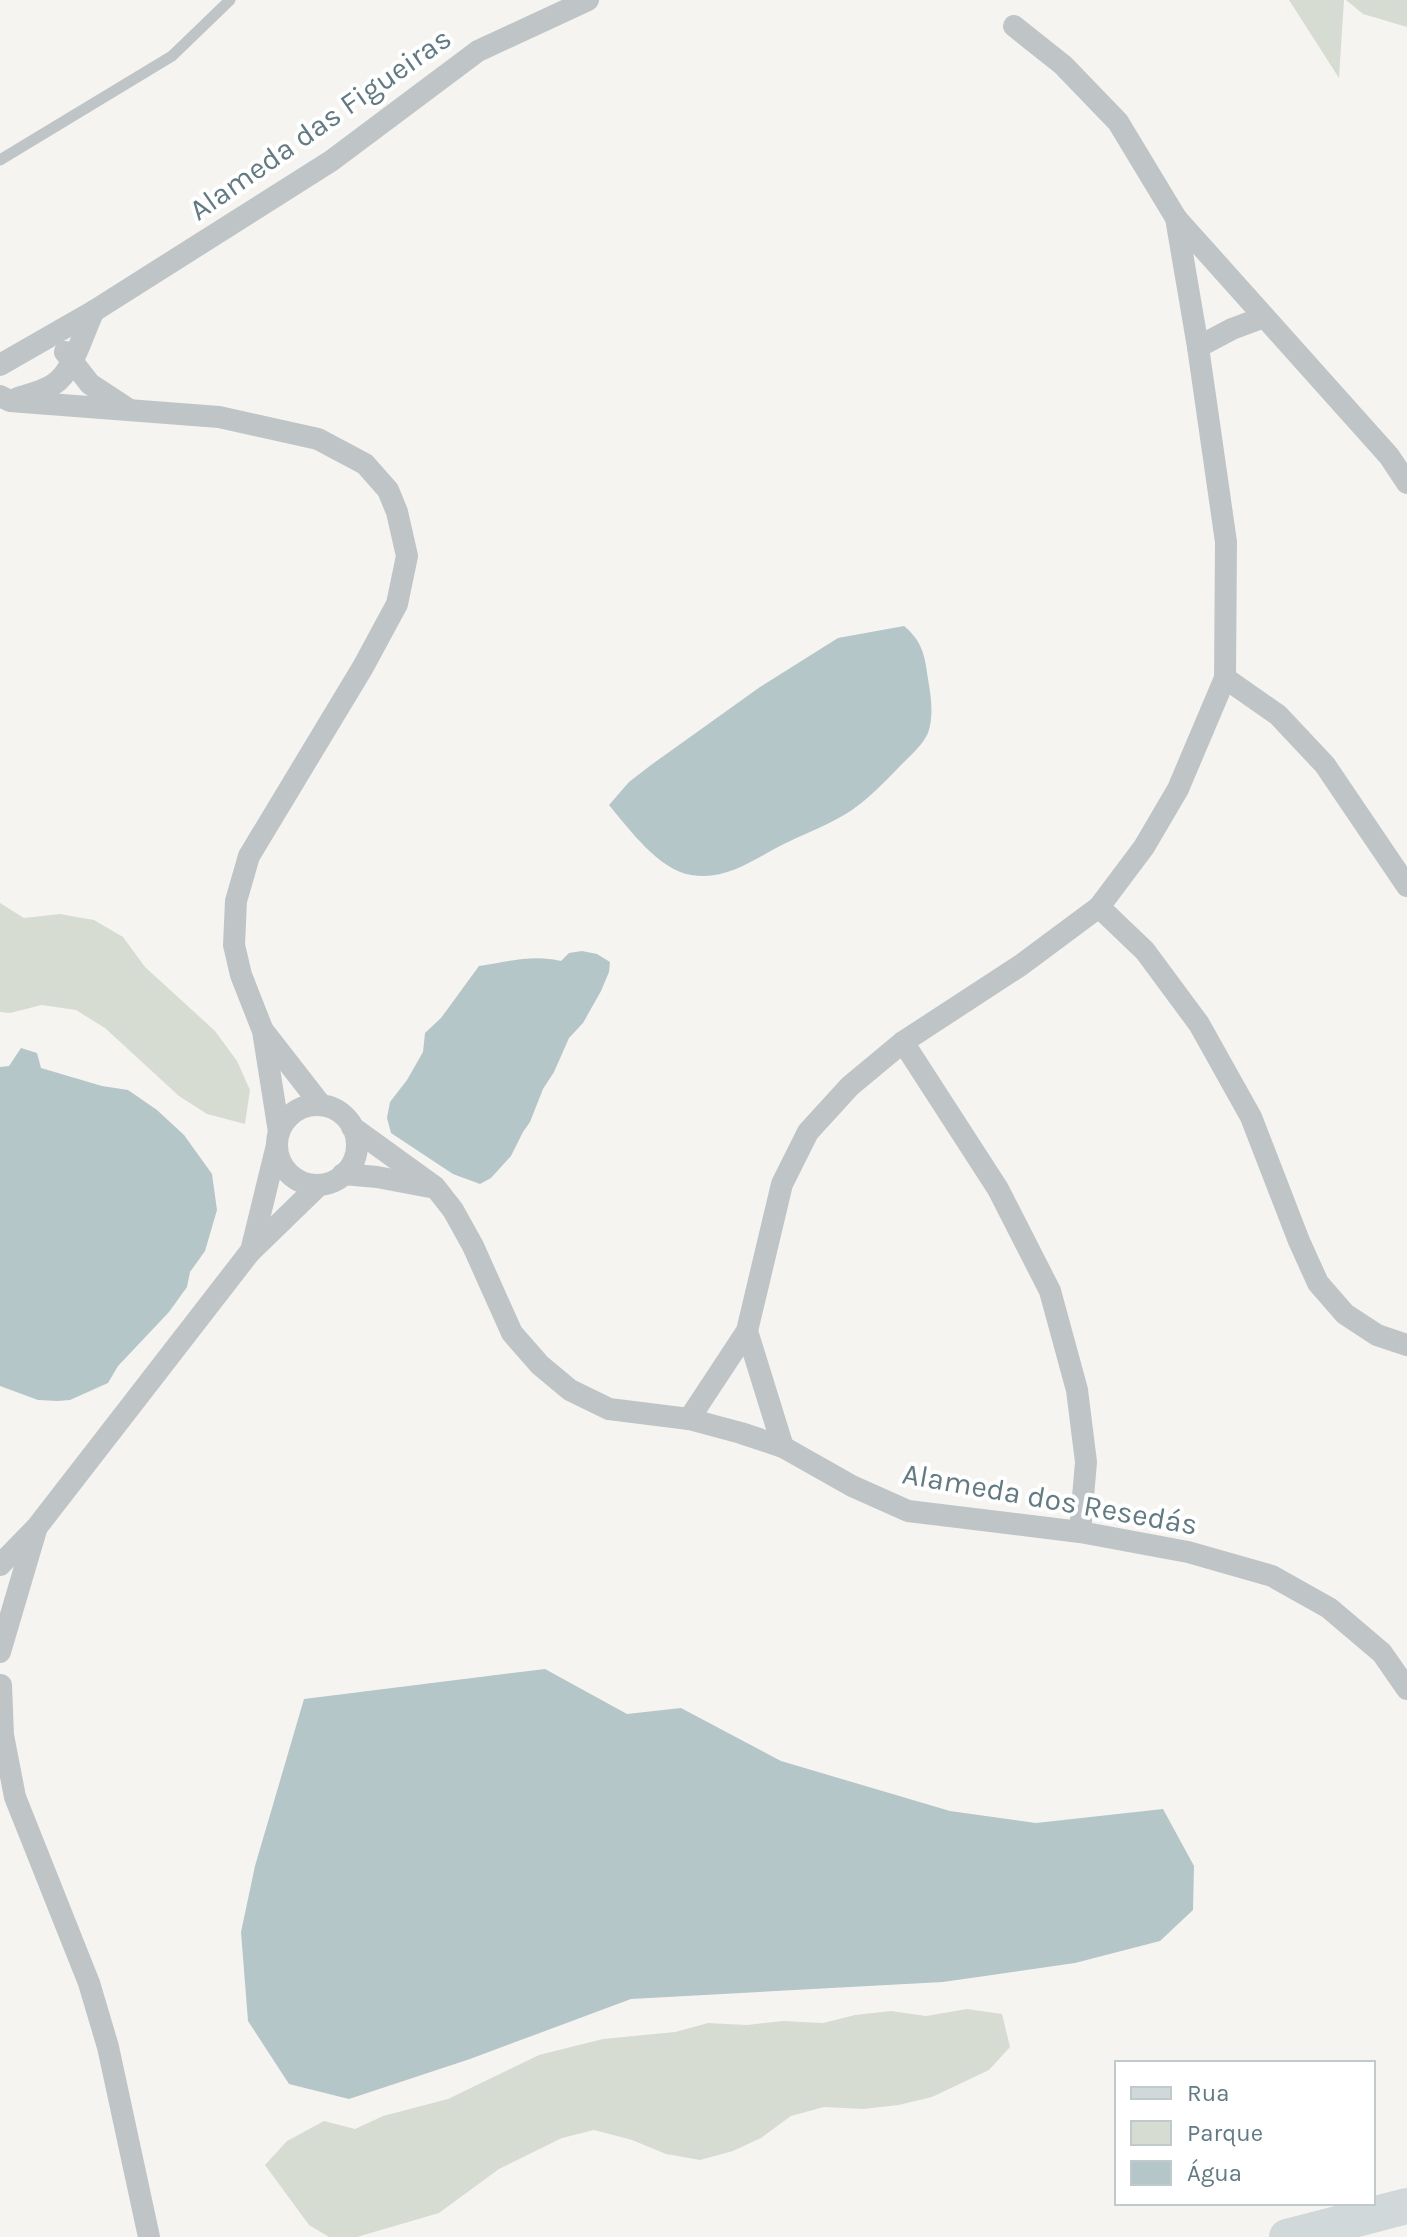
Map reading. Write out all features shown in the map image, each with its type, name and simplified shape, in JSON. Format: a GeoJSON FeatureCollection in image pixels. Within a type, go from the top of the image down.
{"type":"FeatureCollection","features":[{"type":"Feature","properties":{"kind":"main road"},"geometry":{"type":"LineString","coordinates":[[1287,2237],[1407,2206]]}},
{"type":"Feature","properties":{"kind":"street","name":"Alameda das Figueiras"},"geometry":{"type":"LineString","coordinates":[[0,365],[94,311],[331,161],[478,51],[588,0]]}},
{"type":"Feature","properties":{"kind":"street"},"geometry":{"type":"LineString","coordinates":[[1014,26],[1063,65],[1118,122],[1176,218],[1389,456],[1407,483]]}},
{"type":"Feature","properties":{"kind":"street"},"geometry":{"type":"LineString","coordinates":[[689,1419],[747,1331],[782,1184],[808,1132],[850,1086],[903,1042],[1021,965],[1099,907],[1144,847],[1178,789],[1225,678],[1226,542],[1176,218]]}},
{"type":"Feature","properties":{"kind":"street"},"geometry":{"type":"LineString","coordinates":[[3,400],[54,385],[72,360],[94,311]]}},
{"type":"Feature","properties":{"kind":"street"},"geometry":{"type":"LineString","coordinates":[[1198,347],[1264,317]]}},
{"type":"Feature","properties":{"kind":"street"},"geometry":{"type":"LineString","coordinates":[[51,336],[90,384],[129,409]]}},
{"type":"Feature","properties":{"kind":"street"},"geometry":{"type":"LineString","coordinates":[[3,400],[219,417],[318,439],[365,464],[388,490],[397,512],[407,556],[397,604],[356,679],[249,856],[236,901],[234,945],[241,975],[263,1031],[278,1138],[279,1158],[285,1170],[295,1178],[319,1185],[343,1174],[356,1152],[352,1127],[345,1116],[334,1109],[321,1105],[308,1106],[295,1111],[285,1120],[278,1138],[250,1252]]}},
{"type":"Feature","properties":{"kind":"street"},"geometry":{"type":"LineString","coordinates":[[1225,678],[1278,715],[1325,765],[1407,886]]}},
{"type":"Feature","properties":{"kind":"street"},"geometry":{"type":"LineString","coordinates":[[1099,907],[1145,951],[1199,1024],[1251,1117],[1318,1283],[1345,1314],[1377,1335],[1407,1345]]}},
{"type":"Feature","properties":{"kind":"street"},"geometry":{"type":"LineString","coordinates":[[263,1031],[321,1105]]}},
{"type":"Feature","properties":{"kind":"street"},"geometry":{"type":"LineString","coordinates":[[903,1042],[998,1189],[1050,1291],[1077,1390],[1086,1462],[1080,1532]]}},
{"type":"Feature","properties":{"kind":"street","name":"Alameda dos Resedás"},"geometry":{"type":"LineString","coordinates":[[352,1127],[435,1187],[453,1210],[473,1246],[512,1333],[540,1365],[570,1390],[609,1409],[689,1419],[783,1447],[852,1486],[908,1511],[1080,1532],[1188,1552],[1272,1576],[1340,1617],[1382,1653],[1407,1689]]}},
{"type":"Feature","properties":{"kind":"street"},"geometry":{"type":"LineString","coordinates":[[343,1174],[435,1187]]}},
{"type":"Feature","properties":{"kind":"street"},"geometry":{"type":"LineString","coordinates":[[0,1565],[37,1527],[250,1252],[319,1185]]}},
{"type":"Feature","properties":{"kind":"street"},"geometry":{"type":"LineString","coordinates":[[747,1331],[783,1447]]}},
{"type":"Feature","properties":{"kind":"street"},"geometry":{"type":"LineString","coordinates":[[37,1527],[0,1651],[3,1735],[15,1797],[89,1983],[108,2047],[149,2237]]}},
{"type":"Feature","properties":{"kind":"street"},"geometry":{"type":"LineString","coordinates":[[0,1778],[15,1797]]}},
{"type":"Feature","properties":{"kind":"lane"},"geometry":{"type":"LineString","coordinates":[[0,160],[172,56],[230,0]]}},
{"type":"Feature","properties":{"kind":"green space"},"geometry":{"type":"Polygon","coordinates":[[[1289,0],[1344,0],[1339,78],[1289,0]]]}},
{"type":"Feature","properties":{"kind":"green space"},"geometry":{"type":"Polygon","coordinates":[[[1346,0],[1407,0],[1407,27],[1363,14],[1346,0]]]}},
{"type":"Feature","properties":{"kind":"green space"},"geometry":{"type":"Polygon","coordinates":[[[0,903],[24,918],[60,914],[94,920],[123,937],[145,967],[215,1031],[237,1061],[250,1090],[245,1124],[207,1114],[179,1096],[105,1028],[76,1010],[42,1005],[10,1013],[0,1012],[0,903]]]}},
{"type":"Feature","properties":{"kind":"green space"},"geometry":{"type":"Polygon","coordinates":[[[967,2009],[1002,2014],[1010,2047],[989,2070],[932,2097],[863,2109],[824,2107],[791,2116],[761,2138],[733,2151],[700,2160],[666,2154],[632,2140],[594,2130],[562,2138],[499,2169],[439,2213],[357,2237],[329,2237],[309,2225],[265,2165],[287,2141],[324,2121],[355,2129],[383,2116],[448,2099],[539,2055],[603,2039],[675,2032],[708,2023],[823,2023],[891,2011],[926,2016],[967,2009]]]}},
{"type":"Feature","properties":{"kind":"water"},"geometry":{"type":"Polygon","coordinates":[[[904,626],[919,643],[926,663],[931,706],[928,733],[916,750],[883,783],[844,815],[741,867],[704,876],[679,872],[656,857],[609,805],[629,782],[651,765],[760,687],[838,638],[904,626]]]}},
{"type":"Feature","properties":{"kind":"water"},"geometry":{"type":"Polygon","coordinates":[[[582,951],[597,954],[610,962],[609,972],[583,1023],[569,1038],[511,1156],[491,1178],[480,1184],[453,1174],[391,1133],[387,1118],[390,1102],[423,1052],[425,1033],[441,1018],[479,966],[530,958],[561,961],[569,953],[582,951]]]}},
{"type":"Feature","properties":{"kind":"water"},"geometry":{"type":"Polygon","coordinates":[[[21,1048],[37,1053],[41,1068],[102,1086],[128,1090],[157,1110],[184,1135],[212,1174],[217,1210],[205,1251],[190,1272],[187,1287],[169,1312],[118,1366],[108,1383],[70,1400],[38,1400],[0,1386],[0,1067],[9,1066],[21,1048]]]}},
{"type":"Feature","properties":{"kind":"water"},"geometry":{"type":"Polygon","coordinates":[[[545,1669],[627,1714],[681,1708],[781,1761],[950,1811],[1036,1823],[1163,1809],[1194,1866],[1193,1910],[1160,1941],[1075,1963],[943,1982],[631,1999],[470,2059],[349,2099],[289,2084],[248,2021],[241,1932],[255,1866],[304,1699],[545,1669]]]}}]}
